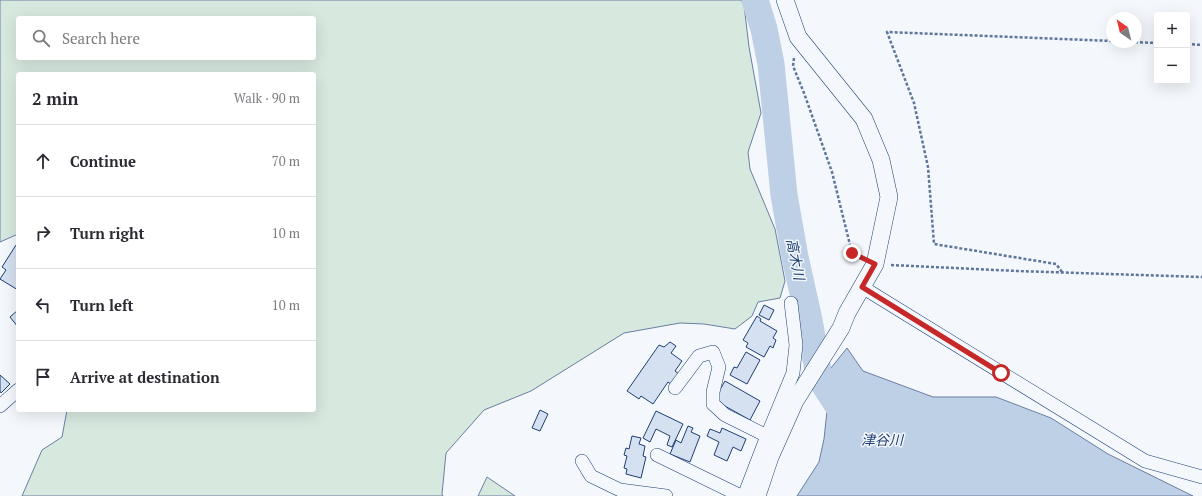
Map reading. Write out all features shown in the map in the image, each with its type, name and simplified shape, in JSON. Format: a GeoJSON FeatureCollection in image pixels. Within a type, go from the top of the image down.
{"type":"FeatureCollection","features":[{"type":"Feature","properties":{"kind":"street"},"geometry":{"type":"LineString","coordinates":[[757,496],[770,457],[795,401],[841,328],[847,313],[875,264],[889,197],[881,160],[864,120],[798,37],[785,0]]}},
{"type":"Feature","properties":{"kind":"street"},"geometry":{"type":"LineString","coordinates":[[862,287],[1144,460],[1202,477]]}},
{"type":"Feature","properties":{"kind":"street"},"geometry":{"type":"LineString","coordinates":[[658,455],[743,496],[794,373],[796,345],[791,303]]}},
{"type":"Feature","properties":{"kind":"street"},"geometry":{"type":"LineString","coordinates":[[675,388],[699,356],[713,352],[719,367],[713,392],[713,404],[725,415],[767,436]]}},
{"type":"Feature","properties":{"kind":"street"},"geometry":{"type":"LineString","coordinates":[[0,406],[16,392]]}},
{"type":"Feature","properties":{"kind":"street"},"geometry":{"type":"LineString","coordinates":[[582,462],[591,476],[620,490],[666,496]]}},
{"type":"Feature","properties":{"kind":"path"},"geometry":{"type":"LineString","coordinates":[[795,28],[793,66],[832,172],[852,253],[875,264],[1202,277]]}},
{"type":"Feature","properties":{"kind":"path"},"geometry":{"type":"LineString","coordinates":[[1062,272],[1056,264],[934,244],[928,167],[914,103],[887,32],[1106,41]]}},
{"type":"Feature","properties":{"kind":"path"},"geometry":{"type":"LineString","coordinates":[[1142,42],[1154,43]]}},
{"type":"Feature","properties":{"kind":"path"},"geometry":{"type":"LineString","coordinates":[[1190,44],[1202,45]]}},
{"type":"Feature","properties":{"kind":"shaded area"},"geometry":{"type":"Polygon","coordinates":[[[0,0],[741,0],[744,5],[749,47],[761,113],[748,152],[750,169],[775,229],[785,281],[780,298],[758,302],[752,316],[735,329],[704,324],[680,323],[624,333],[531,391],[484,410],[446,453],[443,496],[22,496],[42,450],[62,437],[67,412],[316,412],[316,72],[16,72],[16,235],[0,242],[0,0]]]}},
{"type":"Feature","properties":{"kind":"shaded area"},"geometry":{"type":"Polygon","coordinates":[[[487,477],[515,496],[478,496],[487,477]]]}},
{"type":"Feature","properties":{"kind":"water","name":"津谷川"},"geometry":{"type":"Polygon","coordinates":[[[847,348],[863,371],[933,397],[996,397],[1051,418],[1108,454],[1193,496],[797,496],[819,462],[824,439],[827,411],[823,378],[847,348]]]}},
{"type":"Feature","properties":{"kind":"building"},"geometry":{"type":"Polygon","coordinates":[[[16,245],[16,289],[0,279],[6,270],[2,267],[16,245]]]}},
{"type":"Feature","properties":{"kind":"building"},"geometry":{"type":"Polygon","coordinates":[[[764,305],[774,310],[769,320],[759,315],[764,305]]]}},
{"type":"Feature","properties":{"kind":"building"},"geometry":{"type":"Polygon","coordinates":[[[16,312],[16,324],[10,317],[16,312]]]}},
{"type":"Feature","properties":{"kind":"building"},"geometry":{"type":"Polygon","coordinates":[[[757,316],[761,319],[760,321],[777,331],[773,338],[776,340],[773,348],[770,346],[764,357],[746,347],[748,343],[743,340],[757,316]]]}},
{"type":"Feature","properties":{"kind":"building"},"geometry":{"type":"Polygon","coordinates":[[[670,342],[676,346],[671,353],[682,361],[675,371],[679,374],[672,385],[668,382],[653,404],[641,396],[639,399],[627,391],[659,345],[664,347],[670,342]]]}},
{"type":"Feature","properties":{"kind":"building"},"geometry":{"type":"Polygon","coordinates":[[[746,352],[760,360],[747,384],[730,375],[734,367],[737,368],[746,352]]]}},
{"type":"Feature","properties":{"kind":"building"},"geometry":{"type":"Polygon","coordinates":[[[0,375],[10,384],[1,393],[0,391],[0,375]]]}},
{"type":"Feature","properties":{"kind":"building"},"geometry":{"type":"Polygon","coordinates":[[[725,381],[760,401],[750,420],[714,400],[725,381]]]}},
{"type":"Feature","properties":{"kind":"building"},"geometry":{"type":"Polygon","coordinates":[[[540,410],[548,414],[540,431],[532,428],[540,410]]]}},
{"type":"Feature","properties":{"kind":"building"},"geometry":{"type":"Polygon","coordinates":[[[656,411],[683,424],[672,447],[667,445],[670,436],[656,429],[650,442],[643,438],[656,411]]]}},
{"type":"Feature","properties":{"kind":"building"},"geometry":{"type":"Polygon","coordinates":[[[688,426],[693,428],[691,432],[700,436],[690,462],[670,454],[676,440],[681,443],[688,426]]]}},
{"type":"Feature","properties":{"kind":"building"},"geometry":{"type":"Polygon","coordinates":[[[722,428],[746,439],[741,451],[733,447],[727,461],[714,455],[719,442],[707,436],[710,429],[720,433],[722,428]]]}},
{"type":"Feature","properties":{"kind":"building"},"geometry":{"type":"Polygon","coordinates":[[[632,436],[641,438],[639,444],[645,446],[643,456],[646,457],[641,478],[626,474],[627,469],[624,468],[627,456],[624,455],[626,448],[629,449],[632,436]]]}},
{"type":"Feature","properties":{"kind":"waterway","name":"高木川"},"geometry":{"type":"LineString","coordinates":[[755,0],[764,29],[771,64],[784,195],[819,376],[844,415]]}},
{"type":"Feature","properties":{"kind":"route"},"geometry":{"type":"LineString","coordinates":[[852,253],[875,264],[862,287],[1001,373]]}}]}
